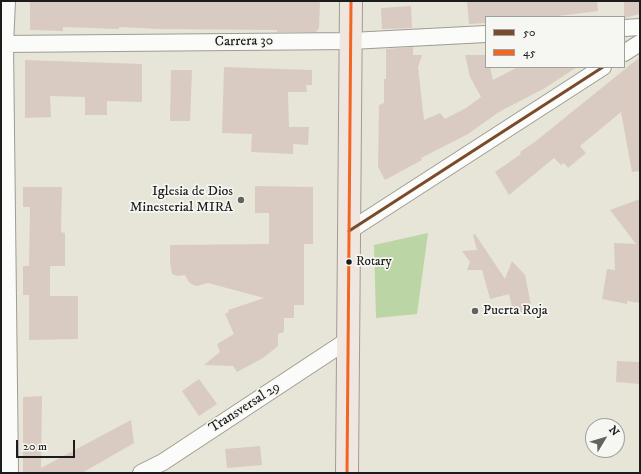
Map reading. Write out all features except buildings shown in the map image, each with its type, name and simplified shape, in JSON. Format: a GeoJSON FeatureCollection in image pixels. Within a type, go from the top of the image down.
{"type":"FeatureCollection","features":[{"type":"Feature","properties":{"kind":"highway"},"geometry":{"type":"LineString","coordinates":[[347,473],[351,1]]}},
{"type":"Feature","properties":{"kind":"street"},"geometry":{"type":"LineString","coordinates":[[7,1],[3,44],[10,473]]}},
{"type":"Feature","properties":{"kind":"street"},"geometry":{"type":"LineString","coordinates":[[625,28],[640,27]]}},
{"type":"Feature","properties":{"kind":"street","name":"Carrera 30"},"geometry":{"type":"LineString","coordinates":[[3,44],[351,40],[485,34]]}},
{"type":"Feature","properties":{"kind":"street"},"geometry":{"type":"LineString","coordinates":[[625,52],[640,43]]}},
{"type":"Feature","properties":{"kind":"street"},"geometry":{"type":"LineString","coordinates":[[349,231],[601,68]]}},
{"type":"Feature","properties":{"kind":"street","name":"Transversal 29"},"geometry":{"type":"LineString","coordinates":[[141,473],[170,457],[348,340]]}},
{"type":"Feature","properties":{"kind":"green space"},"geometry":{"type":"Polygon","coordinates":[[[428,233],[417,314],[376,318],[374,245],[428,233]]]}},
{"type":"Feature","properties":{"kind":"transit line","name":"45"},"geometry":{"type":"LineString","coordinates":[[347,473],[351,1]]}},
{"type":"Feature","properties":{"kind":"transit line","name":"50"},"geometry":{"type":"LineString","coordinates":[[349,231],[601,68]]}},
{"type":"Feature","properties":{"kind":"place","name":"Iglesia de Dios Minesterial MIRA"},"geometry":{"type":"Point","coordinates":[241,200]}},
{"type":"Feature","properties":{"kind":"place","name":"Rotary"},"geometry":{"type":"Point","coordinates":[349,262]}},
{"type":"Feature","properties":{"kind":"place","name":"Puerta Roja"},"geometry":{"type":"Point","coordinates":[475,311]}}]}
